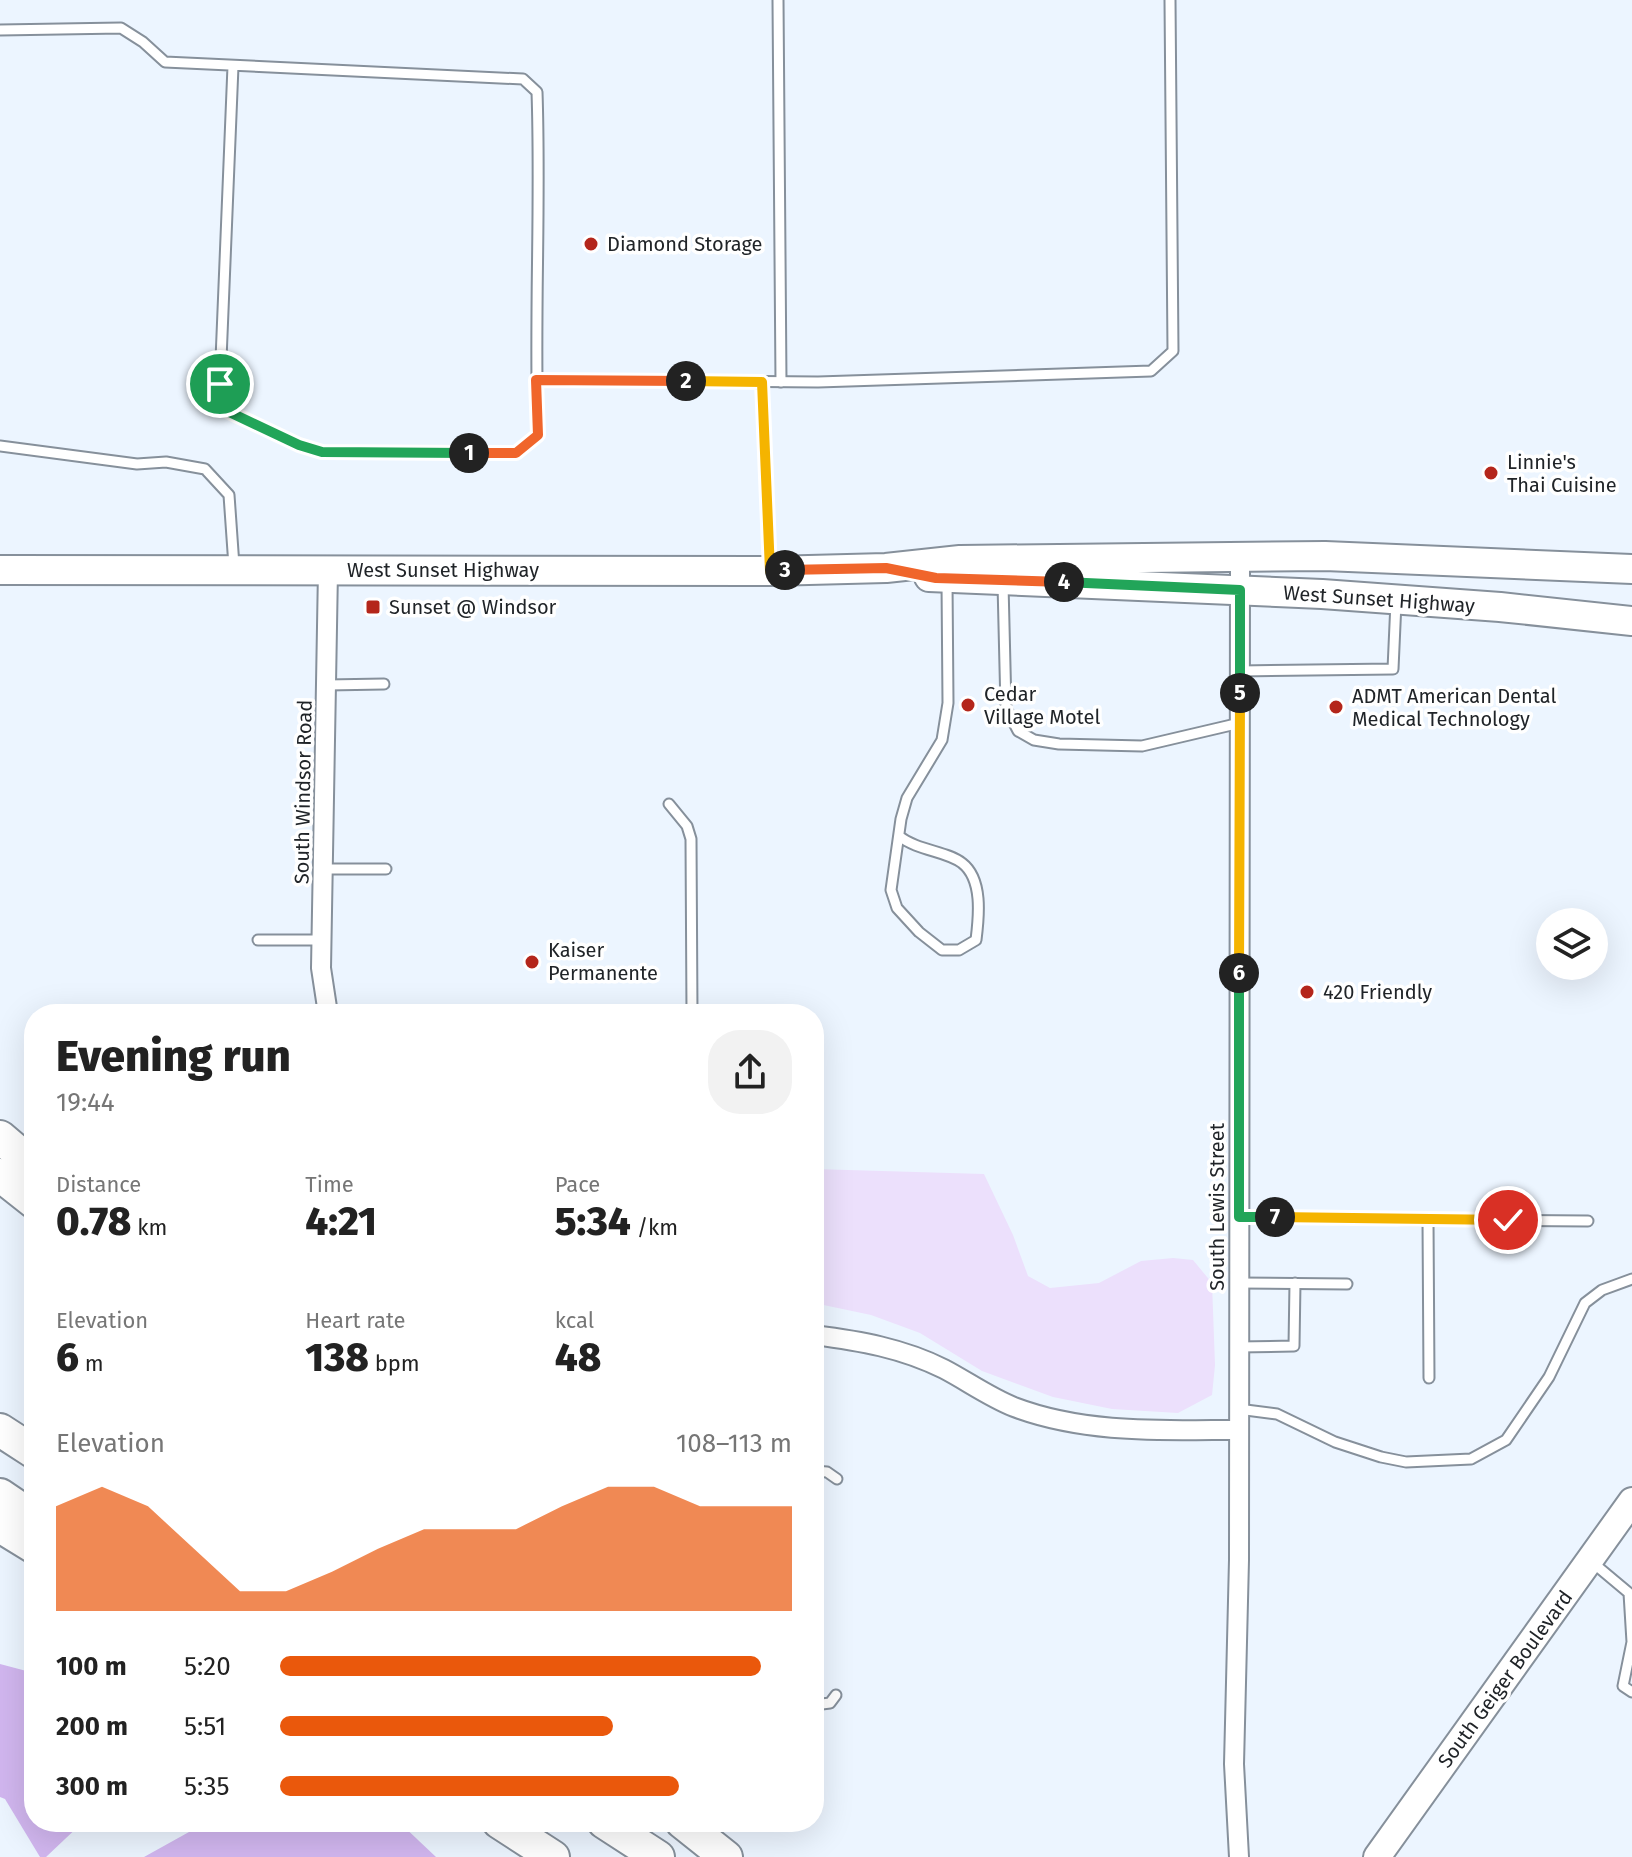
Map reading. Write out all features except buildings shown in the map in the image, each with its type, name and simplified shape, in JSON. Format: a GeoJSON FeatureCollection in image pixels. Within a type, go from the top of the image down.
{"type":"FeatureCollection","features":[{"type":"Feature","properties":{"kind":"highway"},"geometry":{"type":"LineString","coordinates":[[0,1137],[24,1157]]}},
{"type":"Feature","properties":{"kind":"highway"},"geometry":{"type":"LineString","coordinates":[[0,1175],[24,1194]]}},
{"type":"Feature","properties":{"kind":"highway"},"geometry":{"type":"LineString","coordinates":[[0,1430],[24,1446]]}},
{"type":"Feature","properties":{"kind":"highway"},"geometry":{"type":"LineString","coordinates":[[0,1495],[24,1511]]}},
{"type":"Feature","properties":{"kind":"highway"},"geometry":{"type":"LineString","coordinates":[[0,1526],[24,1541]]}},
{"type":"Feature","properties":{"kind":"highway"},"geometry":{"type":"LineString","coordinates":[[514,1832],[553,1857]]}},
{"type":"Feature","properties":{"kind":"highway"},"geometry":{"type":"LineString","coordinates":[[619,1832],[658,1857]]}},
{"type":"Feature","properties":{"kind":"highway"},"geometry":{"type":"LineString","coordinates":[[695,1832],[726,1857]]}},
{"type":"Feature","properties":{"kind":"main road","name":"West Sunset Highway"},"geometry":{"type":"LineString","coordinates":[[0,570],[770,571],[886,568],[960,560],[1240,557],[1374,557],[1632,569]]}},
{"type":"Feature","properties":{"kind":"main road","name":"West Sunset Highway"},"geometry":{"type":"LineString","coordinates":[[886,568],[947,579],[1397,599],[1632,621]]}},
{"type":"Feature","properties":{"kind":"street","name":"South Lewis Street"},"geometry":{"type":"LineString","coordinates":[[1239,1857],[1234,1764],[1239,1560],[1240,557]]}},
{"type":"Feature","properties":{"kind":"street","name":"South Windsor Road"},"geometry":{"type":"LineString","coordinates":[[326,1004],[321,968],[328,570]]}},
{"type":"Feature","properties":{"kind":"street"},"geometry":{"type":"LineString","coordinates":[[824,1336],[864,1341],[906,1352],[1014,1407],[1075,1424],[1136,1429],[1238,1430]]}},
{"type":"Feature","properties":{"kind":"street","name":"South Geiger Boulevard"},"geometry":{"type":"LineString","coordinates":[[1377,1857],[1632,1501]]}},
{"type":"Feature","properties":{"kind":"lane"},"geometry":{"type":"LineString","coordinates":[[778,0],[781,382]]}},
{"type":"Feature","properties":{"kind":"lane"},"geometry":{"type":"LineString","coordinates":[[536,380],[781,382],[1070,376],[1151,371],[1173,351],[1170,0]]}},
{"type":"Feature","properties":{"kind":"lane"},"geometry":{"type":"LineString","coordinates":[[0,30],[121,28],[165,62],[523,79],[537,92],[538,435],[516,453],[322,452],[299,445],[225,410],[220,384],[233,66]]}},
{"type":"Feature","properties":{"kind":"lane"},"geometry":{"type":"LineString","coordinates":[[762,382],[770,571]]}},
{"type":"Feature","properties":{"kind":"lane"},"geometry":{"type":"LineString","coordinates":[[0,446],[137,464],[166,462],[205,469],[229,495],[234,570]]}},
{"type":"Feature","properties":{"kind":"lane"},"geometry":{"type":"LineString","coordinates":[[899,836],[908,843],[961,862],[974,877],[979,916],[976,940],[959,950],[942,950],[919,932],[897,908],[891,890],[899,836],[907,798],[942,740],[948,703],[947,579]]}},
{"type":"Feature","properties":{"kind":"lane"},"geometry":{"type":"LineString","coordinates":[[1003,581],[1006,708],[1018,731],[1034,740],[1059,744],[1142,746],[1240,723]]}},
{"type":"Feature","properties":{"kind":"lane"},"geometry":{"type":"LineString","coordinates":[[1240,671],[1393,669],[1397,599]]}},
{"type":"Feature","properties":{"kind":"lane"},"geometry":{"type":"LineString","coordinates":[[327,685],[384,684]]}},
{"type":"Feature","properties":{"kind":"lane"},"geometry":{"type":"LineString","coordinates":[[669,804],[687,826],[691,839],[692,1004]]}},
{"type":"Feature","properties":{"kind":"lane"},"geometry":{"type":"LineString","coordinates":[[324,869],[386,869]]}},
{"type":"Feature","properties":{"kind":"lane"},"geometry":{"type":"LineString","coordinates":[[258,940],[322,940]]}},
{"type":"Feature","properties":{"kind":"lane"},"geometry":{"type":"LineString","coordinates":[[1239,1217],[1588,1221]]}},
{"type":"Feature","properties":{"kind":"lane"},"geometry":{"type":"LineString","coordinates":[[1428,1220],[1429,1378]]}},
{"type":"Feature","properties":{"kind":"lane"},"geometry":{"type":"LineString","coordinates":[[1238,1409],[1277,1414],[1335,1442],[1381,1457],[1406,1462],[1471,1459],[1506,1440],[1549,1377],[1585,1303],[1602,1290],[1632,1279]]}},
{"type":"Feature","properties":{"kind":"lane"},"geometry":{"type":"LineString","coordinates":[[1239,1283],[1347,1284]]}},
{"type":"Feature","properties":{"kind":"lane"},"geometry":{"type":"LineString","coordinates":[[1238,1347],[1294,1346],[1295,1283]]}},
{"type":"Feature","properties":{"kind":"lane"},"geometry":{"type":"LineString","coordinates":[[824,1472],[837,1479]]}},
{"type":"Feature","properties":{"kind":"lane"},"geometry":{"type":"LineString","coordinates":[[1590,1560],[1629,1593],[1632,1642],[1623,1686],[1632,1692]]}},
{"type":"Feature","properties":{"kind":"lane"},"geometry":{"type":"LineString","coordinates":[[824,1704],[830,1703],[836,1695]]}},
{"type":"Feature","properties":{"kind":"shaded area"},"geometry":{"type":"Polygon","coordinates":[[[824,1169],[984,1174],[1013,1235],[1028,1276],[1050,1288],[1099,1283],[1141,1261],[1193,1260],[1212,1283],[1215,1365],[1212,1395],[1178,1413],[1112,1409],[1053,1397],[982,1371],[920,1333],[871,1315],[824,1305],[824,1169]]]}},
{"type":"Feature","properties":{"kind":"shaded area"},"geometry":{"type":"Polygon","coordinates":[[[0,1664],[24,1670],[24,1830],[5,1799],[0,1797],[0,1664]]]}},
{"type":"Feature","properties":{"kind":"shaded area"},"geometry":{"type":"Polygon","coordinates":[[[25,1832],[72,1832],[46,1857],[40,1857],[25,1832]]]}},
{"type":"Feature","properties":{"kind":"shaded area"},"geometry":{"type":"Polygon","coordinates":[[[189,1832],[410,1832],[436,1857],[144,1857],[189,1832]]]}},
{"type":"Feature","properties":{"kind":"place","name":"Diamond Storage"},"geometry":{"type":"Point","coordinates":[591,244]}},
{"type":"Feature","properties":{"kind":"place","name":"Linnie's Thai Cuisine"},"geometry":{"type":"Point","coordinates":[1491,473]}},
{"type":"Feature","properties":{"kind":"place","name":"Sunset @ Windsor"},"geometry":{"type":"Point","coordinates":[373,607]}},
{"type":"Feature","properties":{"kind":"place","name":"Cedar Village Motel"},"geometry":{"type":"Point","coordinates":[968,705]}},
{"type":"Feature","properties":{"kind":"place","name":"ADMT American Dental Medical Technology"},"geometry":{"type":"Point","coordinates":[1336,707]}},
{"type":"Feature","properties":{"kind":"place","name":"Kaiser Permanente"},"geometry":{"type":"Point","coordinates":[532,962]}},
{"type":"Feature","properties":{"kind":"place","name":"420 Friendly"},"geometry":{"type":"Point","coordinates":[1307,992]}},
{"type":"Feature","properties":{"kind":"route"},"geometry":{"type":"LineString","coordinates":[[220,384],[225,410],[299,445],[322,452],[516,453],[538,435],[536,380],[762,382],[770,571],[886,568],[936,578],[1240,590],[1239,1217],[1508,1220]]}}]}
